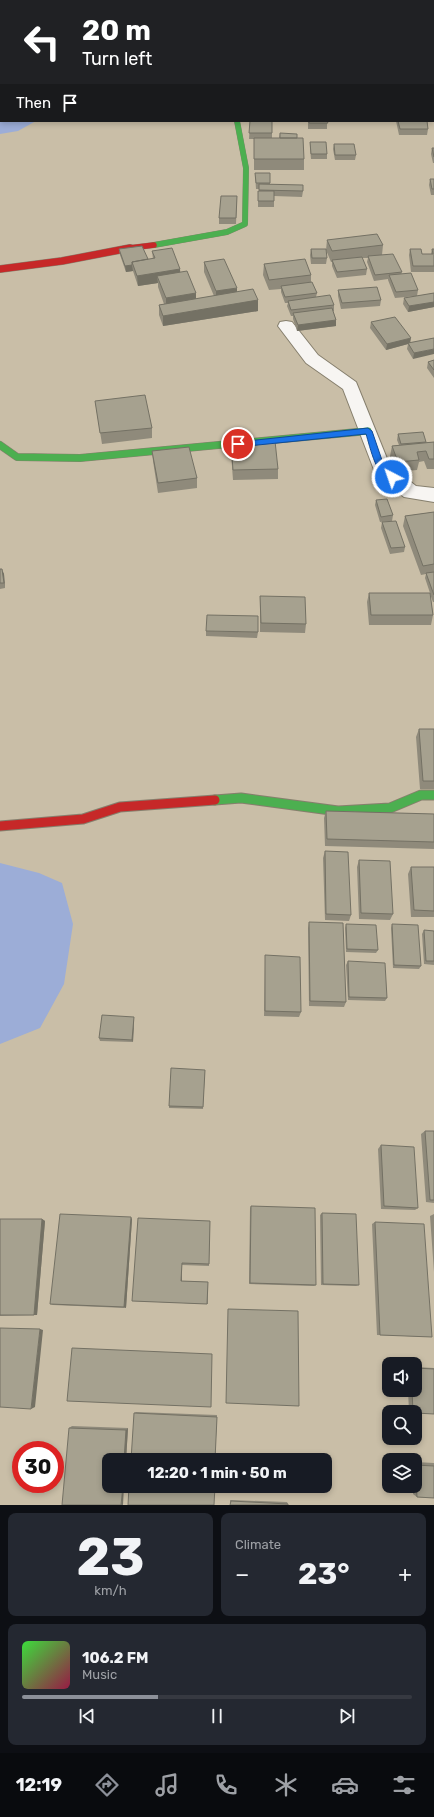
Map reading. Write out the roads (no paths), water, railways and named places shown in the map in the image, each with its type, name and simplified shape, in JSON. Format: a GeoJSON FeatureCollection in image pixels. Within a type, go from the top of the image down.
{"type":"FeatureCollection","features":[{"type":"Feature","properties":{"kind":"street"},"geometry":{"type":"LineString","coordinates":[[0,269],[62,261],[121,249],[181,241],[227,232],[245,224],[244,203],[246,167],[238,132],[238,122]]}},
{"type":"Feature","properties":{"kind":"street"},"geometry":{"type":"LineString","coordinates":[[286,326],[312,359],[350,386],[382,470],[411,492],[434,495]]}},
{"type":"Feature","properties":{"kind":"street"},"geometry":{"type":"LineString","coordinates":[[0,445],[17,456],[80,458],[368,431]]}},
{"type":"Feature","properties":{"kind":"street"},"geometry":{"type":"LineString","coordinates":[[0,826],[83,819],[120,807],[241,798],[338,810],[390,808],[421,796],[434,795]]}},
{"type":"Feature","properties":{"kind":"water"},"geometry":{"type":"Polygon","coordinates":[[[0,122],[34,122],[18,131],[0,134],[0,122]]]}},
{"type":"Feature","properties":{"kind":"water"},"geometry":{"type":"Polygon","coordinates":[[[0,863],[39,873],[62,883],[73,924],[64,984],[40,1028],[0,1044],[0,863]]]}}]}
